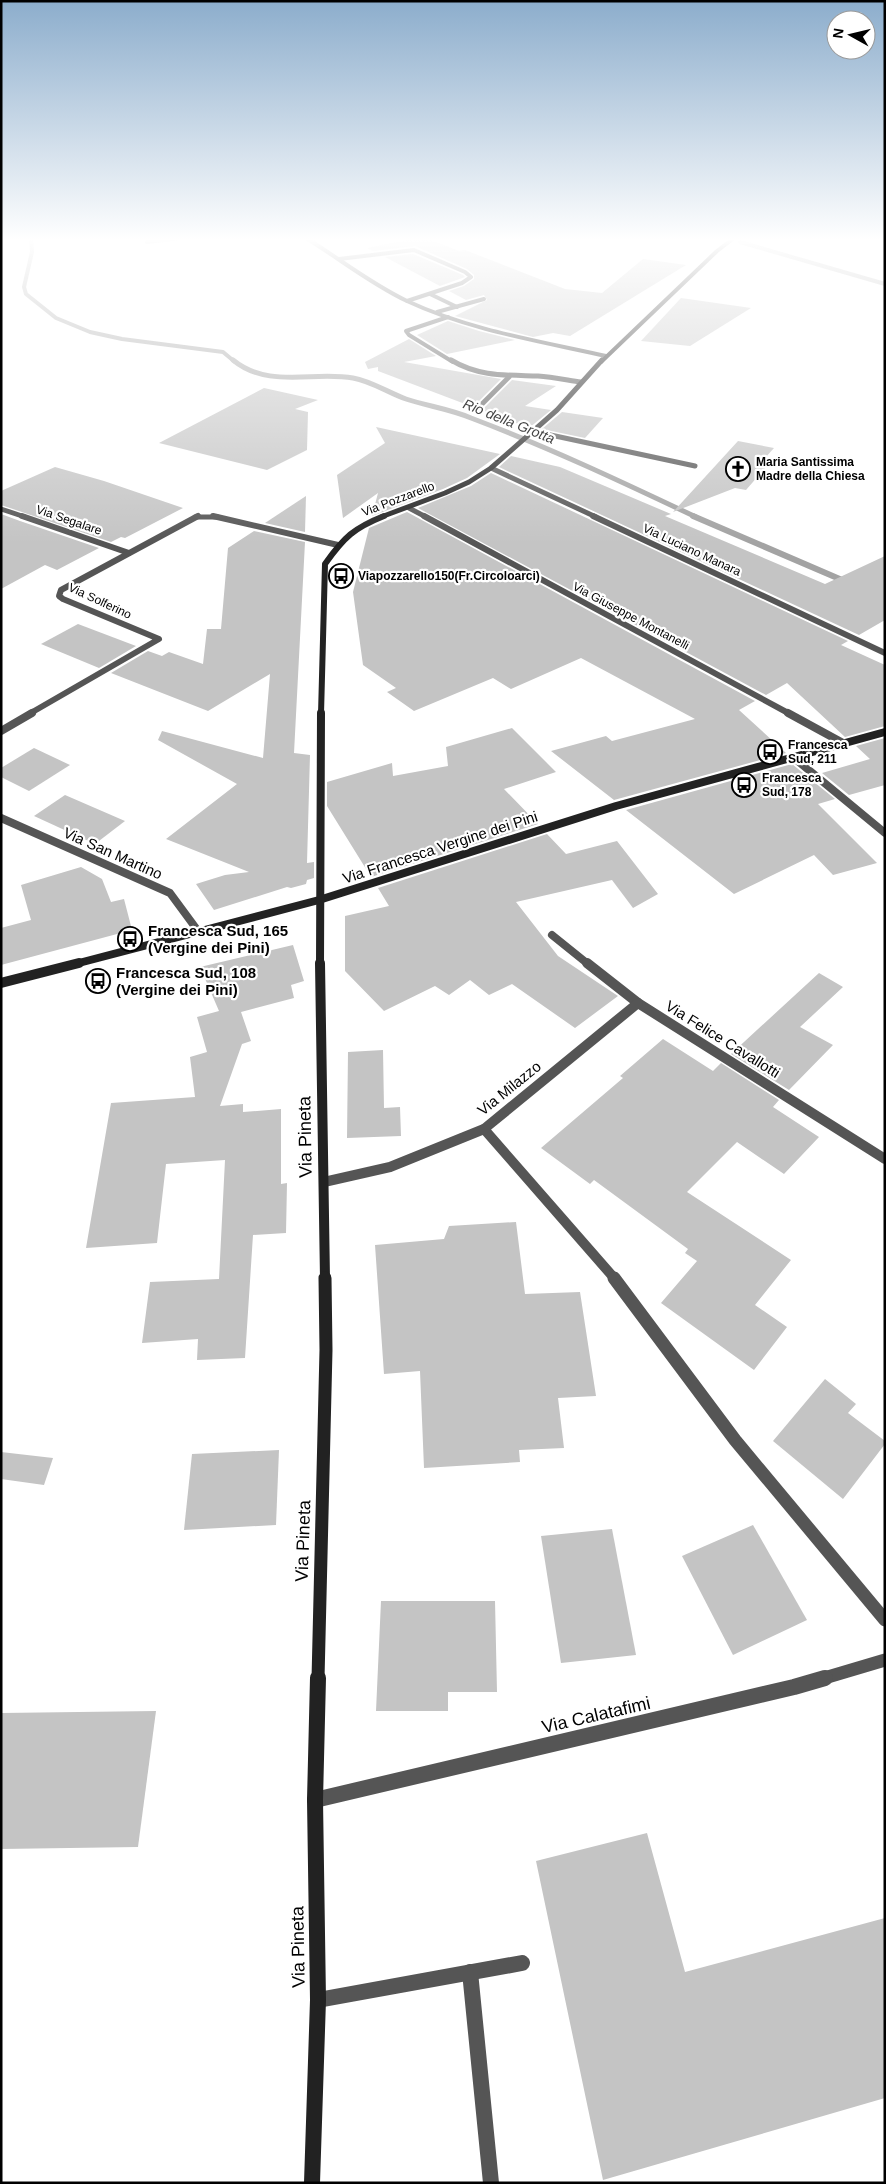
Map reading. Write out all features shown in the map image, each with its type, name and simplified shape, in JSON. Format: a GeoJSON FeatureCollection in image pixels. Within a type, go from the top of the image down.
{"type":"FeatureCollection","features":[{"type":"Feature","properties":{"kind":"street"},"geometry":{"type":"LineString","coordinates":[[417,340],[460,366],[472,370],[509,377],[540,376],[581,382]]}},
{"type":"Feature","properties":{"kind":"street"},"geometry":{"type":"LineString","coordinates":[[535,340],[606,356]]}},
{"type":"Feature","properties":{"kind":"street","name":"Via Pozzarello"},"geometry":{"type":"LineString","coordinates":[[319,900],[322,639],[326,564],[338,545],[360,525],[409,508],[469,482],[491,468],[557,410],[581,382],[623,340]]}},
{"type":"Feature","properties":{"kind":"street"},"geometry":{"type":"LineString","coordinates":[[477,409],[509,377]]}},
{"type":"Feature","properties":{"kind":"street"},"geometry":{"type":"LineString","coordinates":[[530,433],[694,466]]}},
{"type":"Feature","properties":{"kind":"street","name":"Via Luciano Manara"},"geometry":{"type":"LineString","coordinates":[[491,468],[885,653]]}},
{"type":"Feature","properties":{"kind":"street","name":"Via Giuseppe Montanelli"},"geometry":{"type":"LineString","coordinates":[[409,508],[843,743]]}},
{"type":"Feature","properties":{"kind":"street","name":"Via Segalare"},"geometry":{"type":"LineString","coordinates":[[1,509],[129,553]]}},
{"type":"Feature","properties":{"kind":"street","name":"Via Solferino"},"geometry":{"type":"LineString","coordinates":[[1,731],[159,639],[59,596],[61,590],[191,519],[204,516],[338,545]]}},
{"type":"Feature","properties":{"kind":"street","name":"Via Francesca Vergine dei Pini"},"geometry":{"type":"LineString","coordinates":[[1,983],[319,900],[616,806],[885,732]]}},
{"type":"Feature","properties":{"kind":"street"},"geometry":{"type":"LineString","coordinates":[[793,758],[885,833]]}},
{"type":"Feature","properties":{"kind":"street","name":"Via San Martino"},"geometry":{"type":"LineString","coordinates":[[1,818],[170,893],[198,931]]}},
{"type":"Feature","properties":{"kind":"street","name":"Via Pineta"},"geometry":{"type":"LineString","coordinates":[[312,2183],[318,2000],[315,1800],[326,1350],[319,900]]}},
{"type":"Feature","properties":{"kind":"street","name":"Via Felice Cavallotti"},"geometry":{"type":"LineString","coordinates":[[552,935],[638,1003],[885,1159]]}},
{"type":"Feature","properties":{"kind":"street","name":"Via Milazzo"},"geometry":{"type":"LineString","coordinates":[[324,1182],[390,1167],[484,1129],[638,1003]]}},
{"type":"Feature","properties":{"kind":"street"},"geometry":{"type":"LineString","coordinates":[[484,1129],[612,1276],[735,1440],[885,1620]]}},
{"type":"Feature","properties":{"kind":"street","name":"Via Calatafimi"},"geometry":{"type":"LineString","coordinates":[[315,1800],[794,1687],[885,1660]]}},
{"type":"Feature","properties":{"kind":"street"},"geometry":{"type":"LineString","coordinates":[[318,2000],[522,1963]]}},
{"type":"Feature","properties":{"kind":"street"},"geometry":{"type":"LineString","coordinates":[[470,1972],[491,2183]]}},
{"type":"Feature","properties":{"kind":"building"},"geometry":{"type":"Polygon","coordinates":[[[410,340],[436,356],[404,362],[501,379],[473,407],[378,371],[378,367],[368,369],[365,362],[410,340]]]}},
{"type":"Feature","properties":{"kind":"building"},"geometry":{"type":"Polygon","coordinates":[[[425,340],[515,340],[447,354],[425,340]]]}},
{"type":"Feature","properties":{"kind":"building"},"geometry":{"type":"Polygon","coordinates":[[[642,340],[700,340],[690,346],[642,340]]]}},
{"type":"Feature","properties":{"kind":"building"},"geometry":{"type":"Polygon","coordinates":[[[512,380],[556,386],[525,406],[551,410],[529,428],[482,410],[512,380]]]}},
{"type":"Feature","properties":{"kind":"building"},"geometry":{"type":"Polygon","coordinates":[[[264,388],[318,400],[295,409],[308,412],[307,450],[267,470],[159,443],[264,388]]]}},
{"type":"Feature","properties":{"kind":"building"},"geometry":{"type":"Polygon","coordinates":[[[562,412],[603,418],[585,438],[542,429],[562,412]]]}},
{"type":"Feature","properties":{"kind":"building"},"geometry":{"type":"Polygon","coordinates":[[[376,427],[500,454],[467,478],[443,489],[372,516],[378,493],[343,518],[337,475],[385,443],[376,427]]]}},
{"type":"Feature","properties":{"kind":"building","name":"Maria Santissima Madre della Chiesa"},"geometry":{"type":"Polygon","coordinates":[[[738,441],[774,448],[765,458],[772,460],[746,490],[735,488],[673,512],[738,441]]]}},
{"type":"Feature","properties":{"kind":"building"},"geometry":{"type":"Polygon","coordinates":[[[511,456],[560,467],[671,514],[665,516],[825,584],[885,556],[885,620],[859,635],[499,467],[511,456]]]}},
{"type":"Feature","properties":{"kind":"building"},"geometry":{"type":"Polygon","coordinates":[[[55,467],[104,481],[183,508],[125,538],[121,537],[111,542],[1,505],[1,491],[55,467]]]}},
{"type":"Feature","properties":{"kind":"building"},"geometry":{"type":"Polygon","coordinates":[[[491,473],[848,641],[841,645],[885,665],[885,726],[845,737],[787,683],[766,695],[418,508],[471,486],[491,473]]]}},
{"type":"Feature","properties":{"kind":"building"},"geometry":{"type":"Polygon","coordinates":[[[306,496],[305,532],[265,523],[306,496]]]}},
{"type":"Feature","properties":{"kind":"building"},"geometry":{"type":"Polygon","coordinates":[[[407,512],[755,701],[739,710],[786,753],[614,800],[551,751],[606,736],[612,741],[695,719],[581,658],[511,689],[493,678],[414,711],[387,692],[396,688],[363,665],[353,592],[369,528],[407,512]]]}},
{"type":"Feature","properties":{"kind":"building"},"geometry":{"type":"Polygon","coordinates":[[[1,514],[99,548],[57,570],[45,565],[1,589],[1,514]]]}},
{"type":"Feature","properties":{"kind":"building"},"geometry":{"type":"Polygon","coordinates":[[[254,531],[305,542],[294,753],[310,755],[307,863],[314,862],[314,878],[307,880],[306,884],[291,888],[287,887],[214,910],[196,884],[225,875],[249,872],[166,839],[237,784],[158,740],[162,731],[263,758],[270,674],[208,711],[111,673],[148,651],[162,656],[169,652],[203,664],[207,629],[221,629],[228,548],[254,531]]]}},
{"type":"Feature","properties":{"kind":"building"},"geometry":{"type":"Polygon","coordinates":[[[78,624],[136,646],[99,668],[41,644],[78,624]]]}},
{"type":"Feature","properties":{"kind":"building"},"geometry":{"type":"Polygon","coordinates":[[[512,728],[556,772],[504,789],[538,824],[371,877],[327,806],[327,782],[392,763],[393,776],[448,766],[446,747],[512,728]]]}},
{"type":"Feature","properties":{"kind":"building"},"geometry":{"type":"Polygon","coordinates":[[[885,738],[885,785],[849,795],[822,773],[870,759],[856,746],[885,738]]]}},
{"type":"Feature","properties":{"kind":"building"},"geometry":{"type":"Polygon","coordinates":[[[34,748],[70,765],[29,791],[1,777],[1,768],[34,748]]]}},
{"type":"Feature","properties":{"kind":"building"},"geometry":{"type":"Polygon","coordinates":[[[792,764],[835,799],[818,804],[877,863],[833,875],[814,855],[734,894],[626,810],[792,764]]]}},
{"type":"Feature","properties":{"kind":"building"},"geometry":{"type":"Polygon","coordinates":[[[65,795],[125,821],[95,844],[34,816],[65,795]]]}},
{"type":"Feature","properties":{"kind":"building"},"geometry":{"type":"Polygon","coordinates":[[[547,834],[566,854],[617,841],[658,894],[633,908],[612,880],[516,902],[558,956],[618,996],[575,1028],[512,984],[489,995],[470,980],[449,995],[435,986],[384,1011],[345,971],[345,916],[389,906],[378,888],[547,834]]]}},
{"type":"Feature","properties":{"kind":"building"},"geometry":{"type":"Polygon","coordinates":[[[81,867],[102,879],[111,902],[124,899],[132,930],[1,965],[1,928],[31,920],[21,885],[81,867]]]}},
{"type":"Feature","properties":{"kind":"building"},"geometry":{"type":"Polygon","coordinates":[[[293,945],[304,981],[291,985],[294,998],[241,1012],[251,1041],[242,1044],[220,1106],[243,1104],[243,1112],[281,1109],[281,1184],[287,1183],[286,1233],[253,1235],[245,1358],[197,1360],[198,1339],[142,1343],[150,1282],[219,1279],[225,1160],[166,1164],[157,1243],[86,1248],[111,1103],[195,1097],[190,1057],[207,1052],[197,1017],[219,1011],[200,967],[293,945]]]}},
{"type":"Feature","properties":{"kind":"building"},"geometry":{"type":"Polygon","coordinates":[[[819,973],[843,987],[800,1027],[833,1045],[789,1090],[731,1054],[819,973]]]}},
{"type":"Feature","properties":{"kind":"building"},"geometry":{"type":"Polygon","coordinates":[[[663,1039],[713,1071],[721,1063],[779,1100],[773,1107],[819,1137],[784,1174],[737,1142],[687,1192],[791,1260],[755,1305],[787,1327],[754,1370],[661,1303],[697,1261],[685,1253],[688,1249],[594,1180],[590,1184],[541,1148],[623,1078],[620,1076],[663,1039]]]}},
{"type":"Feature","properties":{"kind":"building"},"geometry":{"type":"Polygon","coordinates":[[[383,1050],[384,1108],[400,1107],[401,1136],[347,1138],[348,1052],[383,1050]]]}},
{"type":"Feature","properties":{"kind":"building"},"geometry":{"type":"Polygon","coordinates":[[[516,1222],[525,1294],[580,1292],[596,1396],[558,1398],[564,1448],[519,1450],[520,1462],[424,1468],[420,1371],[384,1374],[375,1245],[444,1239],[449,1226],[516,1222]]]}},
{"type":"Feature","properties":{"kind":"building"},"geometry":{"type":"Polygon","coordinates":[[[825,1379],[856,1404],[848,1413],[885,1441],[885,1444],[843,1499],[773,1441],[825,1379]]]}},
{"type":"Feature","properties":{"kind":"building"},"geometry":{"type":"Polygon","coordinates":[[[279,1450],[276,1525],[184,1530],[192,1454],[279,1450]]]}},
{"type":"Feature","properties":{"kind":"building"},"geometry":{"type":"Polygon","coordinates":[[[1,1452],[53,1458],[44,1485],[1,1479],[1,1452]]]}},
{"type":"Feature","properties":{"kind":"building"},"geometry":{"type":"Polygon","coordinates":[[[753,1525],[807,1620],[733,1655],[682,1556],[753,1525]]]}},
{"type":"Feature","properties":{"kind":"building"},"geometry":{"type":"Polygon","coordinates":[[[612,1529],[636,1655],[561,1663],[541,1536],[612,1529]]]}},
{"type":"Feature","properties":{"kind":"building"},"geometry":{"type":"Polygon","coordinates":[[[381,1601],[495,1601],[497,1692],[448,1692],[448,1711],[376,1711],[381,1601]]]}},
{"type":"Feature","properties":{"kind":"building"},"geometry":{"type":"Polygon","coordinates":[[[156,1711],[138,1847],[1,1849],[1,1713],[156,1711]]]}},
{"type":"Feature","properties":{"kind":"building"},"geometry":{"type":"Polygon","coordinates":[[[647,1833],[685,1972],[885,1918],[885,2098],[603,2180],[536,1861],[647,1833]]]}},
{"type":"Feature","properties":{"kind":"waterway","name":"Rio della Grotta"},"geometry":{"type":"LineString","coordinates":[[129,340],[223,352],[235,362]]}},
{"type":"Feature","properties":{"kind":"waterway","name":"Rio della Grotta"},"geometry":{"type":"LineString","coordinates":[[233,360],[247,369],[276,377],[338,376],[366,382],[406,399],[463,415],[528,441],[696,517]]}},
{"type":"Feature","properties":{"kind":"waterway","name":"Rio della Grotta"},"geometry":{"type":"LineString","coordinates":[[693,516],[849,583]]}},
{"type":"Feature","properties":{"kind":"place","name":"Maria Santissima Madre della Chiesa"},"geometry":{"type":"Point","coordinates":[738,469]}},
{"type":"Feature","properties":{"kind":"place","name":"Viapozzarello150(Fr.Circoloarci)"},"geometry":{"type":"Point","coordinates":[341,576]}},
{"type":"Feature","properties":{"kind":"place","name":"Francesca Sud, 211"},"geometry":{"type":"Point","coordinates":[770,752]}},
{"type":"Feature","properties":{"kind":"place","name":"Francesca Sud, 178"},"geometry":{"type":"Point","coordinates":[744,785]}},
{"type":"Feature","properties":{"kind":"place","name":"Francesca Sud, 165 (Vergine dei Pini)"},"geometry":{"type":"Point","coordinates":[130,939]}},
{"type":"Feature","properties":{"kind":"place","name":"Francesca Sud, 108 (Vergine dei Pini)"},"geometry":{"type":"Point","coordinates":[98,981]}}]}
